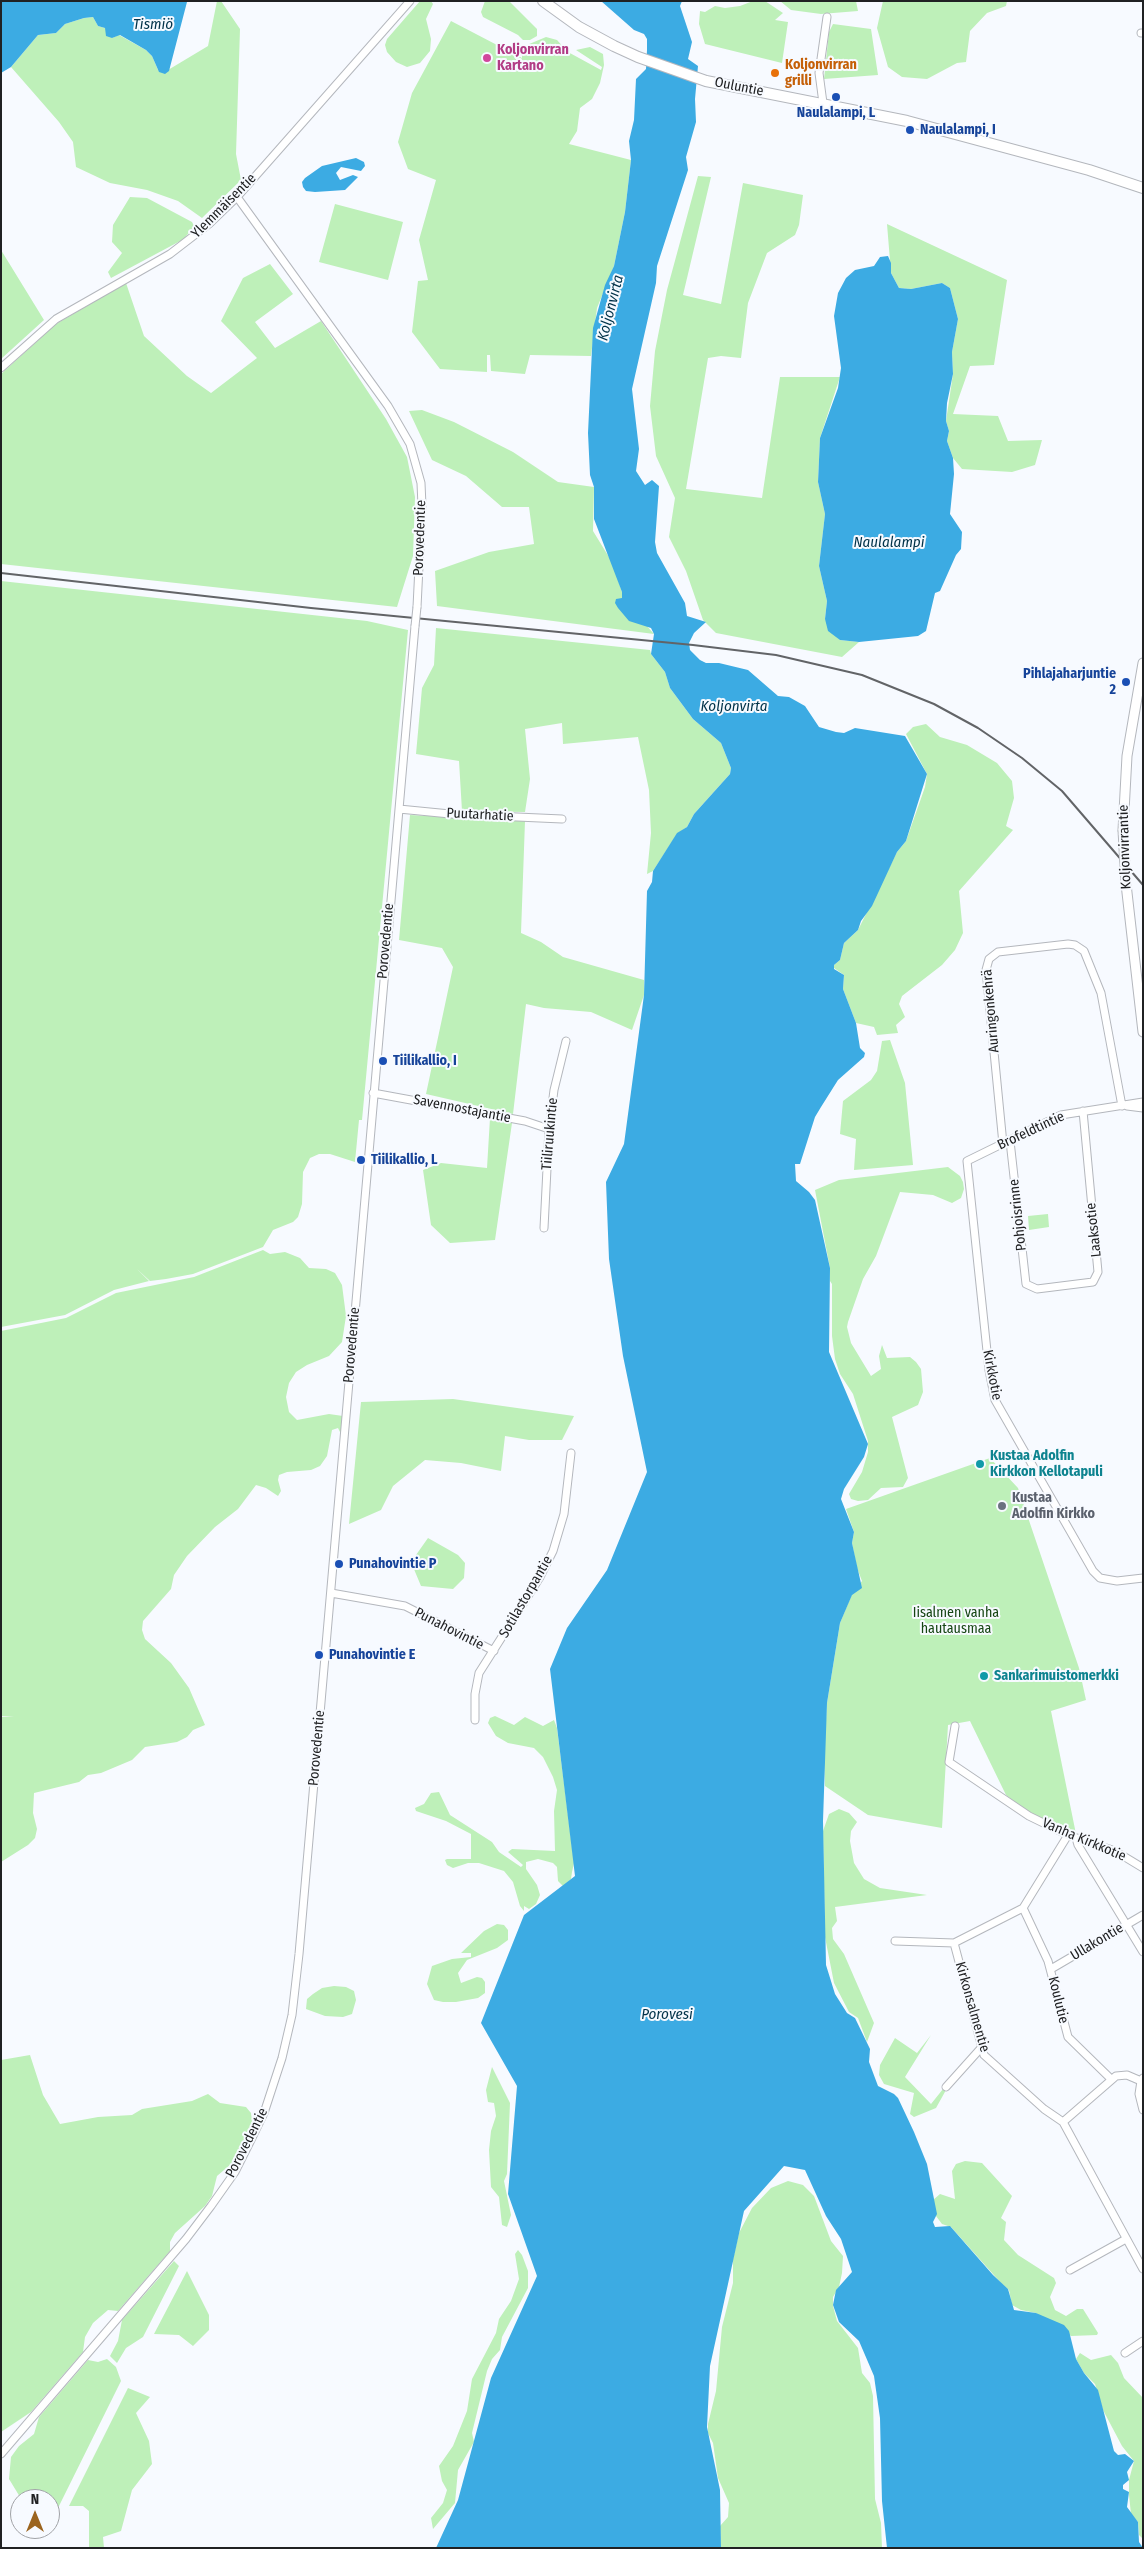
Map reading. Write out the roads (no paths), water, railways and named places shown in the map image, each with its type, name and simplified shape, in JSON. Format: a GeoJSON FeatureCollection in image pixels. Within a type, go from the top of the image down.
{"type":"FeatureCollection","features":[{"type":"Feature","properties":{"kind":"highway","name":"Ouluntie"},"geometry":{"type":"LineString","coordinates":[[543,1],[579,27],[638,57],[706,81],[907,121],[1095,172],[1143,188]]}},
{"type":"Feature","properties":{"kind":"highway","name":"Ouluntie"},"geometry":{"type":"LineString","coordinates":[[1095,172],[1143,182]]}},
{"type":"Feature","properties":{"kind":"main road","name":"Koljonvirrantie"},"geometry":{"type":"LineString","coordinates":[[1142,667],[1127,756],[1123,830],[1126,884],[1143,1032]]}},
{"type":"Feature","properties":{"kind":"street","name":"Ylemmäisentie"},"geometry":{"type":"LineString","coordinates":[[1,368],[56,319],[187,242],[237,197],[410,1]]}},
{"type":"Feature","properties":{"kind":"street"},"geometry":{"type":"LineString","coordinates":[[823,103],[818,73],[827,17]]}},
{"type":"Feature","properties":{"kind":"street","name":"Porovedentie"},"geometry":{"type":"LineString","coordinates":[[1,2454],[186,2239],[235,2172],[264,2113],[282,2058],[292,2015],[331,1593],[373,1093],[417,607],[422,506],[421,483],[410,444],[388,406],[237,197]]}},
{"type":"Feature","properties":{"kind":"street","name":"Puutarhatie"},"geometry":{"type":"LineString","coordinates":[[399,809],[450,814],[562,819]]}},
{"type":"Feature","properties":{"kind":"street","name":"Auringonkehrä"},"geometry":{"type":"LineString","coordinates":[[1007,1142],[986,970],[989,959],[998,952],[1068,944],[1075,945],[1084,951],[1101,993],[1124,1106]]}},
{"type":"Feature","properties":{"kind":"street","name":"Tiiliruukintie"},"geometry":{"type":"LineString","coordinates":[[544,1228],[549,1129],[554,1090],[566,1041]]}},
{"type":"Feature","properties":{"kind":"street","name":"Savennostajantie"},"geometry":{"type":"LineString","coordinates":[[373,1093],[525,1121],[549,1129]]}},
{"type":"Feature","properties":{"kind":"street","name":"Brofeldtintie"},"geometry":{"type":"LineString","coordinates":[[967,1161],[1061,1115],[1143,1102]]}},
{"type":"Feature","properties":{"kind":"street","name":"Brofeldtintie"},"geometry":{"type":"LineString","coordinates":[[1124,1106],[1143,1108]]}},
{"type":"Feature","properties":{"kind":"street","name":"Laaksotie"},"geometry":{"type":"LineString","coordinates":[[1029,1287],[1037,1289],[1089,1283],[1098,1276],[1083,1111]]}},
{"type":"Feature","properties":{"kind":"street","name":"Pohjoisrinne"},"geometry":{"type":"LineString","coordinates":[[1007,1142],[1025,1280],[1029,1287]]}},
{"type":"Feature","properties":{"kind":"street","name":"Kirkkotie"},"geometry":{"type":"LineString","coordinates":[[967,1161],[989,1370],[995,1400],[1093,1572],[1100,1578],[1117,1581],[1143,1578]]}},
{"type":"Feature","properties":{"kind":"street","name":"Sotilastorpantie"},"geometry":{"type":"LineString","coordinates":[[494,1651],[540,1576],[553,1551],[564,1514],[571,1453]]}},
{"type":"Feature","properties":{"kind":"street","name":"Punahovintie"},"geometry":{"type":"LineString","coordinates":[[331,1593],[405,1606],[494,1651],[479,1673],[475,1694],[475,1720]]}},
{"type":"Feature","properties":{"kind":"street","name":"Vanha Kirkkotie"},"geometry":{"type":"LineString","coordinates":[[955,1726],[950,1762],[1029,1816],[1068,1835],[1115,1851],[1143,1868]]}},
{"type":"Feature","properties":{"kind":"street","name":"Kirkonsalmentie"},"geometry":{"type":"LineString","coordinates":[[1068,1835],[1023,1908],[954,1943],[981,2048],[989,2061],[1044,2109],[1063,2122],[1143,2269]]}},
{"type":"Feature","properties":{"kind":"street"},"geometry":{"type":"LineString","coordinates":[[1076,1838],[1078,1846],[1143,1952]]}},
{"type":"Feature","properties":{"kind":"street","name":"Koulutie"},"geometry":{"type":"LineString","coordinates":[[1023,1908],[1051,1969],[1068,2037],[1111,2079]]}},
{"type":"Feature","properties":{"kind":"street","name":"Ullakontie"},"geometry":{"type":"LineString","coordinates":[[1051,1969],[1143,1915]]}},
{"type":"Feature","properties":{"kind":"street"},"geometry":{"type":"LineString","coordinates":[[895,1941],[954,1943]]}},
{"type":"Feature","properties":{"kind":"street"},"geometry":{"type":"LineString","coordinates":[[946,2087],[981,2048]]}},
{"type":"Feature","properties":{"kind":"street"},"geometry":{"type":"LineString","coordinates":[[1063,2122],[1111,2079],[1121,2075],[1142,2079],[1139,2094],[1143,2110]]}},
{"type":"Feature","properties":{"kind":"street"},"geometry":{"type":"LineString","coordinates":[[1070,2270],[1126,2239]]}},
{"type":"Feature","properties":{"kind":"street"},"geometry":{"type":"LineString","coordinates":[[1125,2353],[1143,2341]]}},
{"type":"Feature","properties":{"kind":"water","name":"Tismiö"},"geometry":{"type":"Polygon","coordinates":[[[1,1],[187,2],[169,71],[165,74],[159,72],[152,56],[146,50],[120,35],[112,38],[106,36],[105,28],[98,26],[93,17],[65,24],[56,33],[38,35],[11,67],[1,73],[1,1]]]}},
{"type":"Feature","properties":{"kind":"water","name":"Porovesi"},"geometry":{"type":"Polygon","coordinates":[[[601,1],[682,1],[680,6],[692,42],[688,59],[698,66],[695,99],[696,122],[686,157],[688,170],[657,266],[656,283],[632,389],[639,449],[636,471],[645,485],[652,480],[659,486],[655,542],[657,553],[685,603],[687,616],[706,622],[694,633],[689,643],[690,650],[706,663],[719,663],[748,670],[778,696],[789,697],[805,706],[819,727],[844,733],[855,728],[905,736],[927,774],[906,841],[897,852],[872,906],[861,921],[858,930],[844,943],[840,960],[834,965],[834,969],[844,975],[843,989],[856,1023],[860,1048],[865,1053],[864,1057],[838,1080],[815,1117],[800,1164],[795,1164],[796,1181],[815,1200],[830,1268],[829,1352],[868,1444],[864,1457],[844,1489],[841,1499],[854,1532],[852,1543],[862,1588],[852,1595],[840,1623],[827,1703],[823,1821],[826,1965],[835,1994],[847,2013],[855,2018],[870,2049],[869,2062],[878,2086],[898,2098],[914,2132],[927,2164],[937,2214],[933,2222],[935,2227],[950,2226],[993,2275],[1008,2289],[1014,2310],[1036,2313],[1064,2325],[1069,2331],[1076,2359],[1084,2373],[1098,2390],[1114,2451],[1118,2455],[1125,2454],[1134,2461],[1127,2472],[1129,2480],[1123,2485],[1123,2489],[1129,2492],[1127,2507],[1138,2522],[1139,2542],[1143,2548],[887,2548],[882,2501],[880,2418],[874,2376],[859,2341],[839,2322],[833,2305],[836,2290],[852,2272],[841,2239],[826,2216],[805,2170],[784,2166],[744,2211],[710,2366],[707,2427],[720,2490],[721,2548],[436,2548],[458,2500],[491,2378],[537,2276],[508,2194],[517,2086],[481,2023],[524,1915],[575,1876],[550,1669],[567,1628],[607,1570],[647,1472],[623,1356],[609,1259],[606,1182],[624,1144],[644,995],[647,891],[652,882],[653,871],[677,833],[687,827],[694,814],[730,774],[731,768],[721,743],[693,719],[670,688],[665,672],[651,654],[654,634],[651,628],[629,621],[615,603],[616,599],[622,598],[622,592],[594,519],[594,487],[590,475],[588,433],[593,328],[605,285],[614,266],[625,212],[631,160],[629,141],[634,120],[636,79],[646,69],[647,50],[647,39],[644,34],[634,30],[601,1]]]}},
{"type":"Feature","properties":{"kind":"water"},"geometry":{"type":"Polygon","coordinates":[[[356,158],[364,162],[365,166],[361,171],[341,167],[336,173],[340,180],[353,175],[358,177],[345,190],[315,192],[306,191],[303,187],[302,182],[305,178],[322,166],[356,158]]]}},
{"type":"Feature","properties":{"kind":"water","name":"Naulalampi"},"geometry":{"type":"Polygon","coordinates":[[[888,256],[891,263],[891,273],[899,288],[911,289],[942,283],[950,288],[958,319],[952,352],[953,374],[947,403],[946,421],[949,431],[947,441],[953,458],[954,474],[950,514],[962,532],[961,549],[956,555],[940,591],[935,593],[926,631],[918,636],[859,642],[840,640],[828,631],[825,619],[827,601],[819,566],[825,514],[818,482],[820,438],[838,388],[841,368],[834,316],[838,293],[846,278],[855,270],[874,266],[880,257],[888,256]]]}},
{"type":"Feature","properties":{"kind":"railway"},"geometry":{"type":"LineString","coordinates":[[1,573],[311,608],[693,645],[776,655],[862,675],[934,704],[978,728],[1022,758],[1062,791],[1143,885]]}},
{"type":"Feature","properties":{"kind":"place","name":"Koljonvirran Kartano"},"geometry":{"type":"Point","coordinates":[487,58]}},
{"type":"Feature","properties":{"kind":"place","name":"Koljonvirran grilli"},"geometry":{"type":"Point","coordinates":[775,73]}},
{"type":"Feature","properties":{"kind":"place","name":"Naulalampi, L"},"geometry":{"type":"Point","coordinates":[836,97]}},
{"type":"Feature","properties":{"kind":"place","name":"Naulalampi, I"},"geometry":{"type":"Point","coordinates":[910,130]}},
{"type":"Feature","properties":{"kind":"place","name":"Pihlajaharjuntie 2"},"geometry":{"type":"Point","coordinates":[1126,682]}},
{"type":"Feature","properties":{"kind":"place","name":"Tiilikallio, I"},"geometry":{"type":"Point","coordinates":[383,1061]}},
{"type":"Feature","properties":{"kind":"place","name":"Tiilikallio, L"},"geometry":{"type":"Point","coordinates":[361,1160]}},
{"type":"Feature","properties":{"kind":"place","name":"Kustaa Adolfin Kirkkon Kellotapuli"},"geometry":{"type":"Point","coordinates":[980,1464]}},
{"type":"Feature","properties":{"kind":"place","name":"Kustaa Adolfin Kirkko"},"geometry":{"type":"Point","coordinates":[1002,1506]}},
{"type":"Feature","properties":{"kind":"place","name":"Punahovintie P"},"geometry":{"type":"Point","coordinates":[339,1564]}},
{"type":"Feature","properties":{"kind":"place","name":"Punahovintie E"},"geometry":{"type":"Point","coordinates":[319,1655]}},
{"type":"Feature","properties":{"kind":"place","name":"Sankarimuistomerkki"},"geometry":{"type":"Point","coordinates":[984,1676]}},
{"type":"Feature","properties":{"kind":"water label","name":"Koljonvirta"},"geometry":{"type":"Point","coordinates":[611,308]}},
{"type":"Feature","properties":{"kind":"water label","name":"Koljonvirta"},"geometry":{"type":"Point","coordinates":[734,707]}},
{"type":"Feature","properties":{"kind":"park label","name":"Iisalmen vanha hautausmaa"},"geometry":{"type":"Point","coordinates":[956,1622]}}]}
